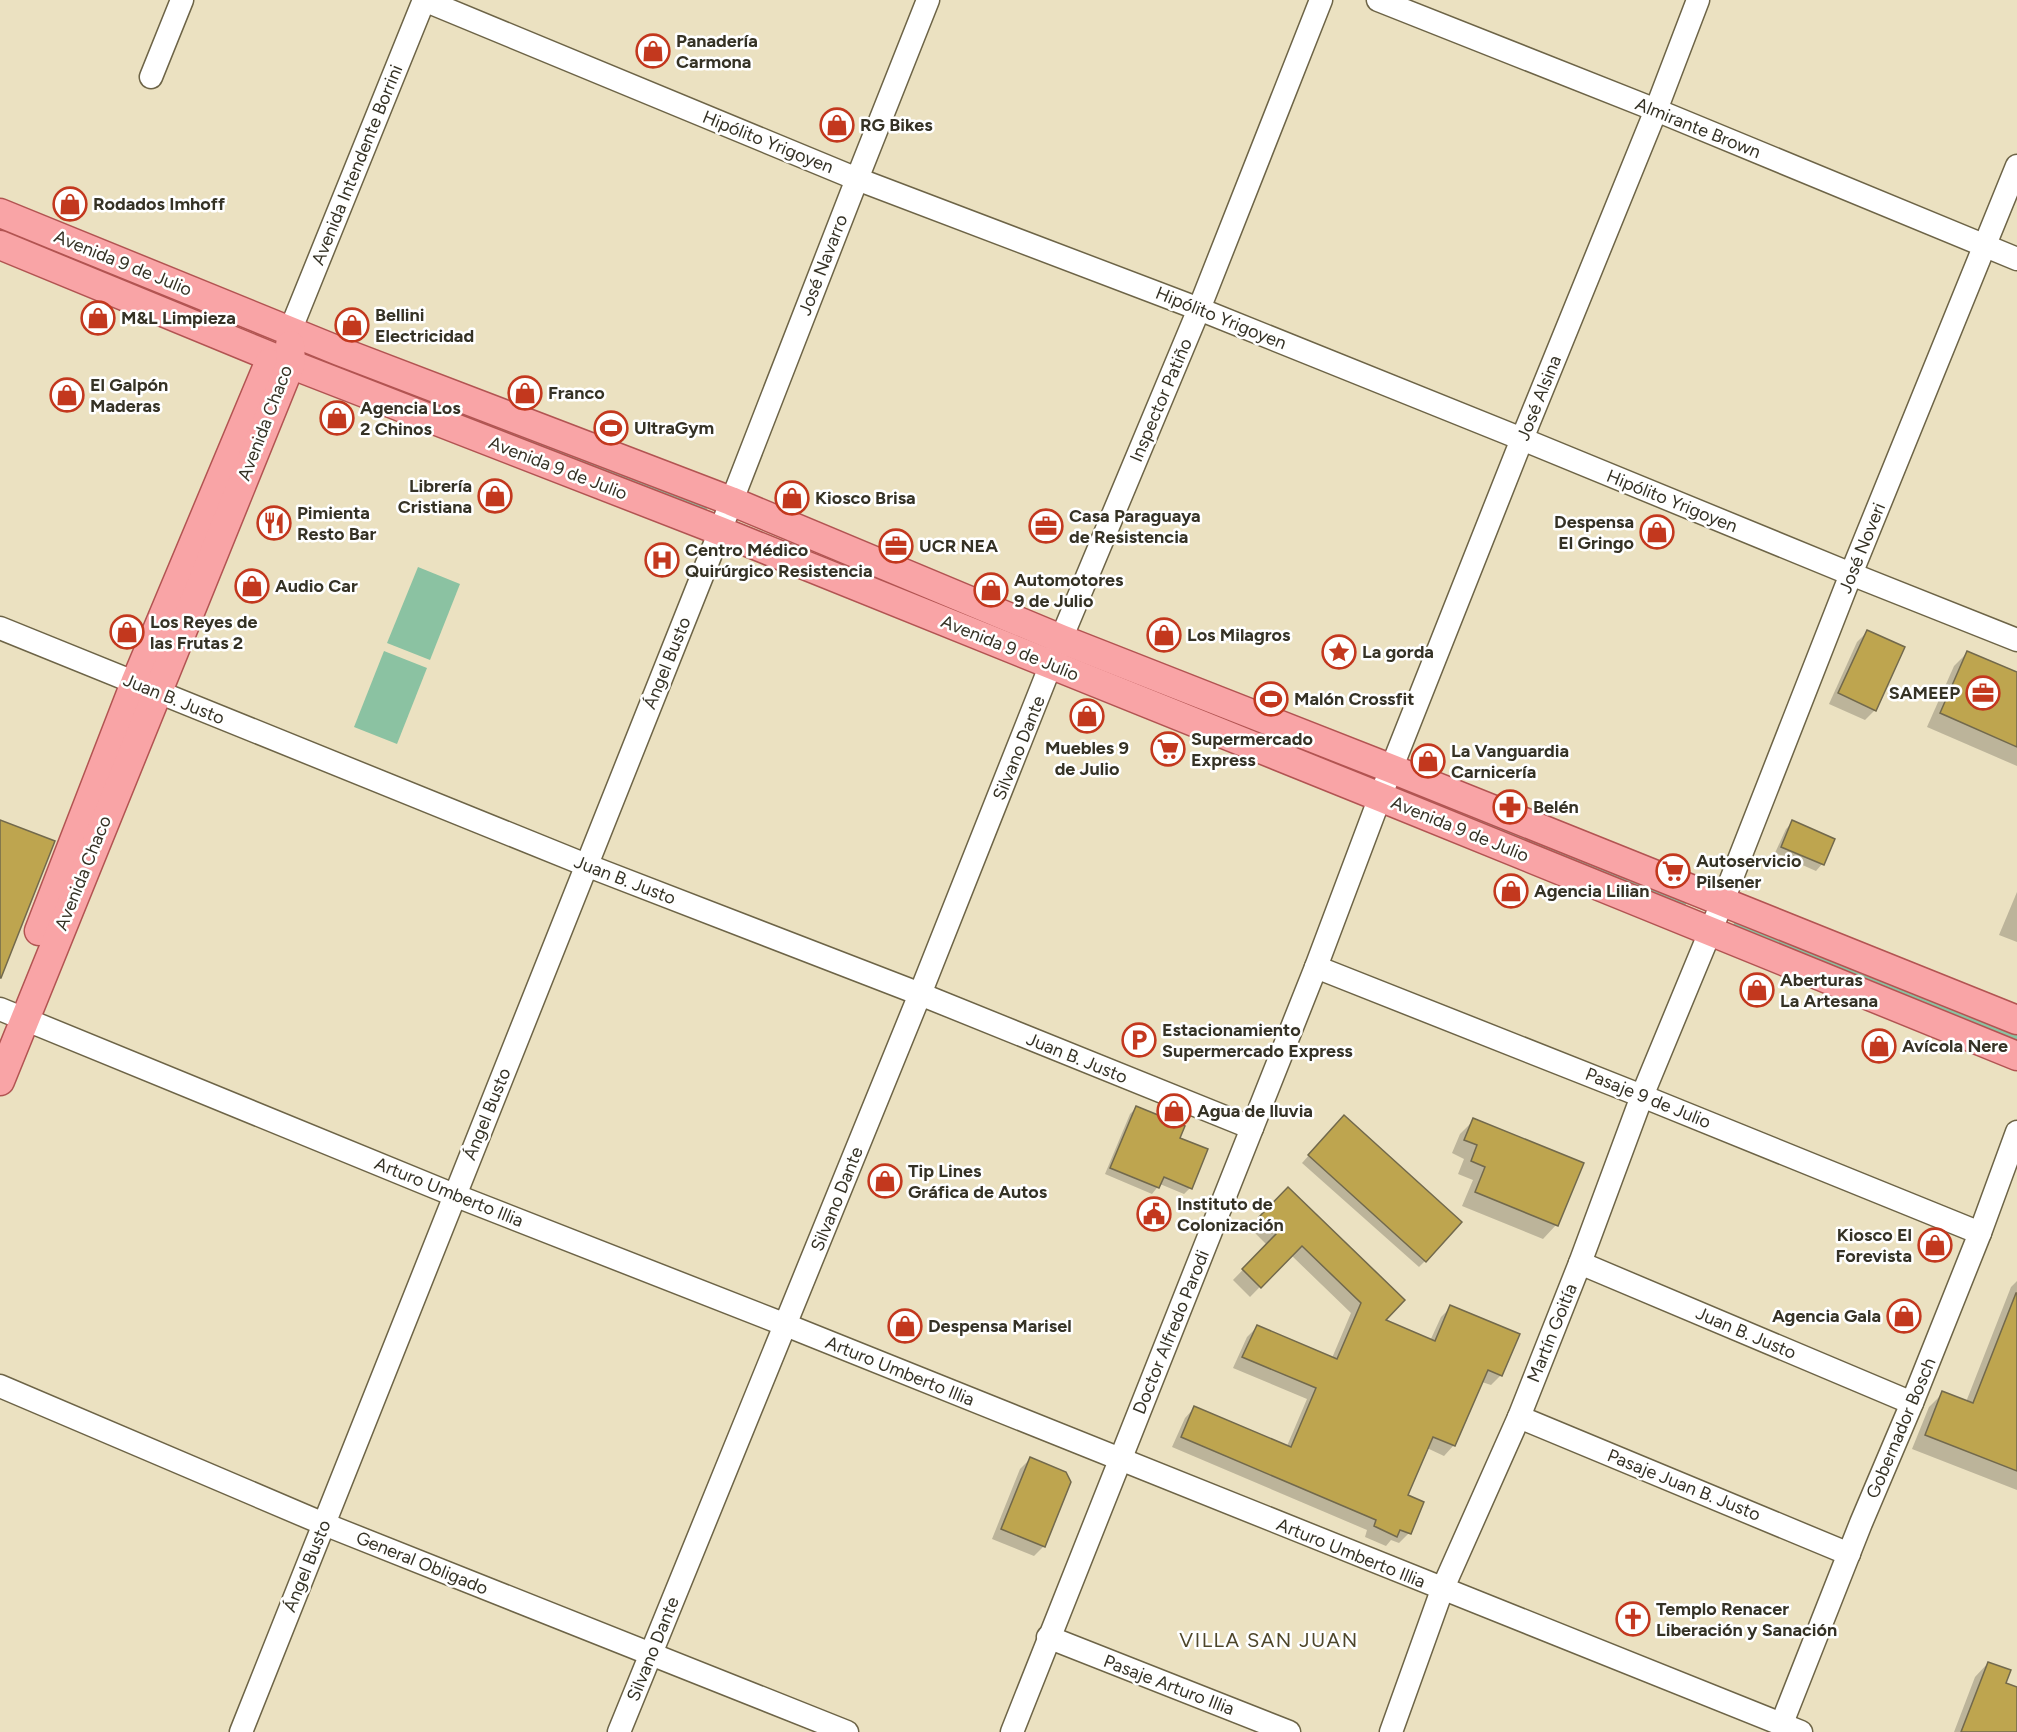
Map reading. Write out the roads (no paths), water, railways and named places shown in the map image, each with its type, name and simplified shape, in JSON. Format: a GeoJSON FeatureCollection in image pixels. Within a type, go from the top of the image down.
{"type":"FeatureCollection","features":[{"type":"Feature","properties":{"kind":"main road","name":"Avenida 9 de Julio"},"geometry":{"type":"LineString","coordinates":[[0,213],[290,331],[731,501],[1061,639],[2017,1020]]}},
{"type":"Feature","properties":{"kind":"main road","name":"Avenida 9 de Julio"},"geometry":{"type":"LineString","coordinates":[[0,245],[281,360],[720,531],[2017,1056]]}},
{"type":"Feature","properties":{"kind":"main road","name":"Avenida Chaco"},"geometry":{"type":"LineString","coordinates":[[0,1082],[8,1017],[281,360],[290,331]]}},
{"type":"Feature","properties":{"kind":"street"},"geometry":{"type":"LineString","coordinates":[[151,77],[182,0]]}},
{"type":"Feature","properties":{"kind":"street","name":"Hipólito Yrigoyen"},"geometry":{"type":"LineString","coordinates":[[424,0],[857,178],[1199,309],[2017,640]]}},
{"type":"Feature","properties":{"kind":"street","name":"Avenida Intendente Borrini"},"geometry":{"type":"LineString","coordinates":[[290,331],[424,0]]}},
{"type":"Feature","properties":{"kind":"street","name":"José Navarro"},"geometry":{"type":"LineString","coordinates":[[720,531],[928,0]]}},
{"type":"Feature","properties":{"kind":"street","name":"Inspector Patiño"},"geometry":{"type":"LineString","coordinates":[[1052,665],[1199,309],[1321,0]]}},
{"type":"Feature","properties":{"kind":"street","name":"Almirante Brown"},"geometry":{"type":"LineString","coordinates":[[1378,0],[1656,110],[2017,259]]}},
{"type":"Feature","properties":{"kind":"street","name":"José Alsina"},"geometry":{"type":"LineString","coordinates":[[1380,797],[1698,0]]}},
{"type":"Feature","properties":{"kind":"street","name":"José Noveri"},"geometry":{"type":"LineString","coordinates":[[1710,931],[1851,574],[2017,166]]}},
{"type":"Feature","properties":{"kind":"street","name":"Ángel Busto"},"geometry":{"type":"LineString","coordinates":[[241,1732],[720,531]]}},
{"type":"Feature","properties":{"kind":"street","name":"Juan B. Justo"},"geometry":{"type":"LineString","coordinates":[[0,628],[586,865],[920,994],[1252,1128]]}},
{"type":"Feature","properties":{"kind":"street","name":"Silvano Dante"},"geometry":{"type":"LineString","coordinates":[[619,1732],[1052,665]]}},
{"type":"Feature","properties":{"kind":"street","name":"Doctor Alfredo Parodi"},"geometry":{"type":"LineString","coordinates":[[1012,1732],[1316,967],[1380,797]]}},
{"type":"Feature","properties":{"kind":"street","name":"Martín Goitía"},"geometry":{"type":"LineString","coordinates":[[1390,1732],[1442,1590],[1519,1417],[1580,1263],[1642,1096],[1710,931]]}},
{"type":"Feature","properties":{"kind":"street","name":"Pasaje 9 de Julio"},"geometry":{"type":"LineString","coordinates":[[1316,967],[1980,1233]]}},
{"type":"Feature","properties":{"kind":"street","name":"Arturo Umberto Illia"},"geometry":{"type":"LineString","coordinates":[[8,1017],[786,1325],[1442,1590],[1792,1728]]}},
{"type":"Feature","properties":{"kind":"street","name":"Gobernador Bosch"},"geometry":{"type":"LineString","coordinates":[[1792,1728],[1849,1554],[1980,1233],[2017,1132]]}},
{"type":"Feature","properties":{"kind":"street","name":"Juan B. Justo"},"geometry":{"type":"LineString","coordinates":[[1580,1263],[1912,1403]]}},
{"type":"Feature","properties":{"kind":"street","name":"General Obligado"},"geometry":{"type":"LineString","coordinates":[[0,1386],[324,1524],[847,1732]]}},
{"type":"Feature","properties":{"kind":"street","name":"Pasaje Juan B. Justo"},"geometry":{"type":"LineString","coordinates":[[1519,1417],[1849,1554]]}},
{"type":"Feature","properties":{"kind":"street","name":"Pasaje Arturo Illia"},"geometry":{"type":"LineString","coordinates":[[1048,1637],[1289,1732]]}},
{"type":"Feature","properties":{"kind":"place","name":"Panadería Carmona"},"geometry":{"type":"Point","coordinates":[653,51]}},
{"type":"Feature","properties":{"kind":"place","name":"RG Bikes"},"geometry":{"type":"Point","coordinates":[837,125]}},
{"type":"Feature","properties":{"kind":"place","name":"Rodados Imhoff"},"geometry":{"type":"Point","coordinates":[70,204]}},
{"type":"Feature","properties":{"kind":"place","name":"M&L Limpieza"},"geometry":{"type":"Point","coordinates":[98,318]}},
{"type":"Feature","properties":{"kind":"place","name":"Bellini Electricidad"},"geometry":{"type":"Point","coordinates":[352,325]}},
{"type":"Feature","properties":{"kind":"place","name":"Franco"},"geometry":{"type":"Point","coordinates":[525,393]}},
{"type":"Feature","properties":{"kind":"place","name":"El Galpón Maderas"},"geometry":{"type":"Point","coordinates":[67,395]}},
{"type":"Feature","properties":{"kind":"place","name":"Agencia Los 2 Chinos"},"geometry":{"type":"Point","coordinates":[337,418]}},
{"type":"Feature","properties":{"kind":"place","name":"UltraGym"},"geometry":{"type":"Point","coordinates":[611,428]}},
{"type":"Feature","properties":{"kind":"place","name":"Librería Cristiana"},"geometry":{"type":"Point","coordinates":[495,496]}},
{"type":"Feature","properties":{"kind":"place","name":"Kiosco Brisa"},"geometry":{"type":"Point","coordinates":[792,498]}},
{"type":"Feature","properties":{"kind":"place","name":"Pimienta Resto Bar"},"geometry":{"type":"Point","coordinates":[274,523]}},
{"type":"Feature","properties":{"kind":"place","name":"Casa Paraguaya de Resistencia"},"geometry":{"type":"Point","coordinates":[1046,526]}},
{"type":"Feature","properties":{"kind":"place","name":"Despensa El Gringo"},"geometry":{"type":"Point","coordinates":[1657,532]}},
{"type":"Feature","properties":{"kind":"place","name":"UCR NEA"},"geometry":{"type":"Point","coordinates":[896,546]}},
{"type":"Feature","properties":{"kind":"place","name":"Centro Médico Quirúrgico Resistencia"},"geometry":{"type":"Point","coordinates":[662,560]}},
{"type":"Feature","properties":{"kind":"place","name":"Audio Car"},"geometry":{"type":"Point","coordinates":[252,586]}},
{"type":"Feature","properties":{"kind":"place","name":"Automotores 9 de Julio"},"geometry":{"type":"Point","coordinates":[991,590]}},
{"type":"Feature","properties":{"kind":"place","name":"Los Reyes de las Frutas 2"},"geometry":{"type":"Point","coordinates":[127,632]}},
{"type":"Feature","properties":{"kind":"place","name":"Los Milagros"},"geometry":{"type":"Point","coordinates":[1164,635]}},
{"type":"Feature","properties":{"kind":"place","name":"La gorda"},"geometry":{"type":"Point","coordinates":[1339,652]}},
{"type":"Feature","properties":{"kind":"place","name":"SAMEEP"},"geometry":{"type":"Point","coordinates":[1983,693]}},
{"type":"Feature","properties":{"kind":"place","name":"Malón Crossfit"},"geometry":{"type":"Point","coordinates":[1271,699]}},
{"type":"Feature","properties":{"kind":"place","name":"Muebles 9 de Julio"},"geometry":{"type":"Point","coordinates":[1087,716]}},
{"type":"Feature","properties":{"kind":"place","name":"Supermercado Express"},"geometry":{"type":"Point","coordinates":[1168,749]}},
{"type":"Feature","properties":{"kind":"place","name":"La Vanguardia Carnicería"},"geometry":{"type":"Point","coordinates":[1428,761]}},
{"type":"Feature","properties":{"kind":"place","name":"Belén"},"geometry":{"type":"Point","coordinates":[1510,807]}},
{"type":"Feature","properties":{"kind":"place","name":"Autoservicio Pilsener"},"geometry":{"type":"Point","coordinates":[1673,871]}},
{"type":"Feature","properties":{"kind":"place","name":"Agencia Lilian"},"geometry":{"type":"Point","coordinates":[1511,891]}},
{"type":"Feature","properties":{"kind":"place","name":"Aberturas La Artesana"},"geometry":{"type":"Point","coordinates":[1757,990]}},
{"type":"Feature","properties":{"kind":"place","name":"Estacionamiento Supermercado Express"},"geometry":{"type":"Point","coordinates":[1139,1040]}},
{"type":"Feature","properties":{"kind":"place","name":"Avícola Nere"},"geometry":{"type":"Point","coordinates":[1879,1046]}},
{"type":"Feature","properties":{"kind":"place","name":"Agua de lluvia"},"geometry":{"type":"Point","coordinates":[1174,1111]}},
{"type":"Feature","properties":{"kind":"place","name":"Tip Lines Gráfica de Autos"},"geometry":{"type":"Point","coordinates":[885,1181]}},
{"type":"Feature","properties":{"kind":"place","name":"Instituto de Colonización"},"geometry":{"type":"Point","coordinates":[1154,1214]}},
{"type":"Feature","properties":{"kind":"place","name":"Kiosco El Forevista"},"geometry":{"type":"Point","coordinates":[1935,1245]}},
{"type":"Feature","properties":{"kind":"place","name":"Agencia Gala"},"geometry":{"type":"Point","coordinates":[1904,1316]}},
{"type":"Feature","properties":{"kind":"place","name":"Despensa Marisel"},"geometry":{"type":"Point","coordinates":[905,1326]}},
{"type":"Feature","properties":{"kind":"place","name":"Templo Renacer Liberación y Sanación"},"geometry":{"type":"Point","coordinates":[1633,1619]}},
{"type":"Feature","properties":{"kind":"district","name":"VILLA SAN JUAN"},"geometry":{"type":"Point","coordinates":[1269,1640]}}]}
